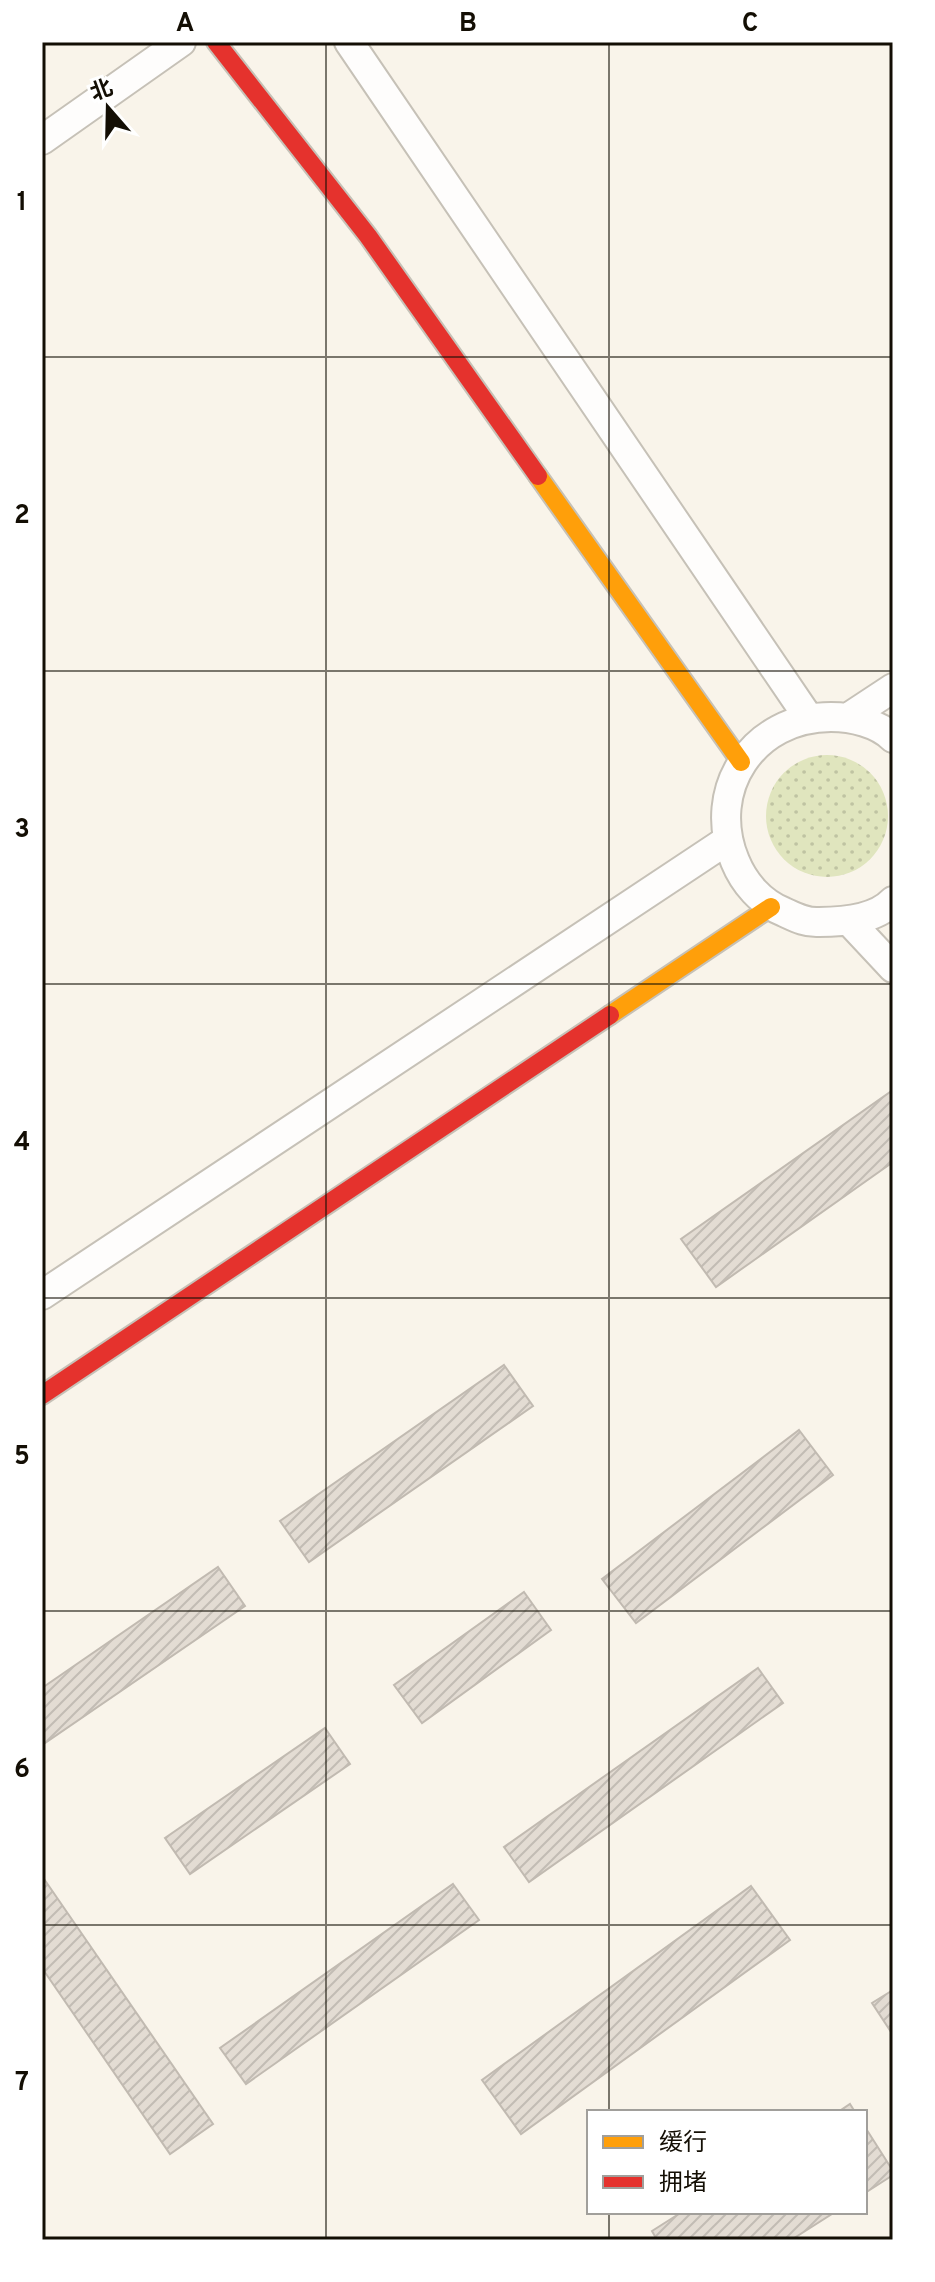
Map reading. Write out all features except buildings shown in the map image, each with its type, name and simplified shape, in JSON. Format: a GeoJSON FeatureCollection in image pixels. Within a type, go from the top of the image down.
{"type":"FeatureCollection","features":[{"type":"Feature","properties":{"kind":"street"},"geometry":{"type":"LineString","coordinates":[[42,140],[181,42]]}},
{"type":"Feature","properties":{"kind":"street"},"geometry":{"type":"LineString","coordinates":[[216,42],[368,236],[741,762]]}},
{"type":"Feature","properties":{"kind":"street"},"geometry":{"type":"LineString","coordinates":[[349,42],[808,717]]}},
{"type":"Feature","properties":{"kind":"street"},"geometry":{"type":"LineString","coordinates":[[849,717],[893,688]]}},
{"type":"Feature","properties":{"kind":"street"},"geometry":{"type":"LineString","coordinates":[[893,738],[887,732],[849,717],[808,717],[770,733],[741,762],[726,800],[726,841],[742,878],[771,907],[809,922],[850,922],[893,901]]}},
{"type":"Feature","properties":{"kind":"street"},"geometry":{"type":"LineString","coordinates":[[42,1295],[726,841]]}},
{"type":"Feature","properties":{"kind":"street"},"geometry":{"type":"LineString","coordinates":[[42,1395],[771,907]]}},
{"type":"Feature","properties":{"kind":"street"},"geometry":{"type":"LineString","coordinates":[[850,922],[893,968]]}},
{"type":"Feature","properties":{"kind":"green space"},"geometry":{"type":"Polygon","coordinates":[[[827,755],[850,760],[870,773],[883,793],[888,816],[883,839],[870,859],[850,872],[827,877],[804,872],[784,859],[771,839],[766,816],[771,793],[784,773],[804,760],[827,755]]]}},
{"type":"Feature","properties":{"kind":"traffic: slow"},"geometry":{"type":"LineString","coordinates":[[538,476],[741,762]]}},
{"type":"Feature","properties":{"kind":"traffic: slow"},"geometry":{"type":"LineString","coordinates":[[610,1015],[771,907]]}},
{"type":"Feature","properties":{"kind":"traffic: jam"},"geometry":{"type":"LineString","coordinates":[[216,42],[368,236],[538,476]]}},
{"type":"Feature","properties":{"kind":"traffic: jam"},"geometry":{"type":"LineString","coordinates":[[42,1395],[610,1015]]}}]}
